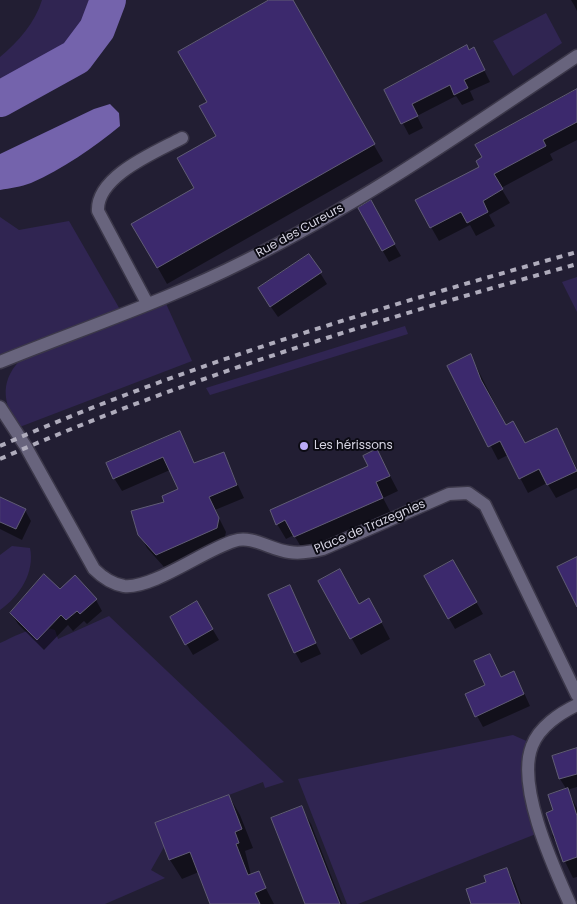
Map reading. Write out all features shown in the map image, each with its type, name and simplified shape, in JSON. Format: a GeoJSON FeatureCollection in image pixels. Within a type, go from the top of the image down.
{"type":"FeatureCollection","features":[{"type":"Feature","properties":{"kind":"street","name":"Rue des Cureurs"},"geometry":{"type":"LineString","coordinates":[[0,362],[148,303],[244,262],[297,234],[418,162],[577,56]]}},
{"type":"Feature","properties":{"kind":"street"},"geometry":{"type":"LineString","coordinates":[[148,303],[98,211],[98,202],[107,186],[125,170],[182,138]]}},
{"type":"Feature","properties":{"kind":"street","name":"Place de Trazegnies"},"geometry":{"type":"LineString","coordinates":[[0,406],[26,447],[94,570],[103,578],[125,586],[148,581],[220,546],[244,539],[288,552],[307,554],[323,549],[449,494],[468,493],[478,498],[485,505],[577,694]]}},
{"type":"Feature","properties":{"kind":"street"},"geometry":{"type":"LineString","coordinates":[[570,904],[541,832],[530,791],[529,757],[533,744],[554,719],[577,705]]}},
{"type":"Feature","properties":{"kind":"shaded area"},"geometry":{"type":"Polygon","coordinates":[[[42,0],[108,0],[97,29],[76,57],[0,99],[0,57],[25,32],[42,0]]]}},
{"type":"Feature","properties":{"kind":"shaded area"},"geometry":{"type":"Polygon","coordinates":[[[546,13],[562,43],[513,76],[493,41],[546,13]]]}},
{"type":"Feature","properties":{"kind":"shaded area"},"geometry":{"type":"Polygon","coordinates":[[[110,104],[119,113],[120,126],[110,134],[55,171],[23,186],[0,190],[0,154],[94,109],[110,104]]]}},
{"type":"Feature","properties":{"kind":"shaded area"},"geometry":{"type":"Polygon","coordinates":[[[0,217],[19,230],[69,221],[122,313],[163,297],[192,361],[17,428],[8,408],[6,390],[10,374],[23,357],[0,362],[0,217]]]}},
{"type":"Feature","properties":{"kind":"shaded area"},"geometry":{"type":"Polygon","coordinates":[[[577,277],[577,312],[562,282],[577,277]]]}},
{"type":"Feature","properties":{"kind":"shaded area"},"geometry":{"type":"Polygon","coordinates":[[[405,326],[408,334],[210,395],[206,388],[405,326]]]}},
{"type":"Feature","properties":{"kind":"shaded area"},"geometry":{"type":"Polygon","coordinates":[[[12,546],[30,548],[30,566],[20,591],[0,610],[0,555],[12,546]]]}},
{"type":"Feature","properties":{"kind":"shaded area"},"geometry":{"type":"Polygon","coordinates":[[[109,616],[284,782],[265,788],[263,782],[155,823],[164,847],[151,870],[165,878],[105,904],[0,904],[0,643],[28,631],[42,628],[55,630],[58,639],[109,616]]]}},
{"type":"Feature","properties":{"kind":"shaded area"},"geometry":{"type":"Polygon","coordinates":[[[513,735],[533,744],[529,757],[541,832],[358,904],[347,904],[298,779],[513,735]]]}},
{"type":"Feature","properties":{"kind":"building"},"geometry":{"type":"Polygon","coordinates":[[[269,0],[293,0],[375,144],[157,268],[131,224],[194,188],[177,158],[216,136],[199,106],[207,102],[178,52],[269,0]]]}},
{"type":"Feature","properties":{"kind":"building"},"geometry":{"type":"Polygon","coordinates":[[[467,45],[469,50],[474,47],[485,70],[464,80],[468,88],[454,95],[450,85],[412,104],[418,116],[401,124],[384,90],[467,45]]]}},
{"type":"Feature","properties":{"kind":"building"},"geometry":{"type":"Polygon","coordinates":[[[577,89],[577,122],[543,140],[546,146],[494,174],[503,189],[483,201],[488,212],[467,223],[461,212],[430,228],[415,200],[479,167],[476,161],[482,157],[475,145],[577,89]]]}},
{"type":"Feature","properties":{"kind":"building"},"geometry":{"type":"Polygon","coordinates":[[[371,200],[395,244],[382,251],[358,208],[371,200]]]}},
{"type":"Feature","properties":{"kind":"building"},"geometry":{"type":"Polygon","coordinates":[[[309,254],[322,272],[270,307],[258,288],[309,254]]]}},
{"type":"Feature","properties":{"kind":"building"},"geometry":{"type":"Polygon","coordinates":[[[471,354],[481,380],[506,425],[513,421],[525,443],[557,428],[577,471],[547,485],[539,469],[519,479],[500,441],[488,447],[447,366],[471,354]]]}},
{"type":"Feature","properties":{"kind":"building"},"geometry":{"type":"Polygon","coordinates":[[[180,431],[194,463],[224,452],[237,485],[209,497],[219,518],[217,528],[156,555],[138,535],[131,511],[164,502],[162,496],[178,489],[163,457],[113,479],[106,463],[180,431]]]}},
{"type":"Feature","properties":{"kind":"building"},"geometry":{"type":"Polygon","coordinates":[[[377,449],[390,476],[376,482],[383,498],[294,537],[285,520],[276,525],[270,510],[368,466],[363,456],[377,449]]]}},
{"type":"Feature","properties":{"kind":"building"},"geometry":{"type":"Polygon","coordinates":[[[0,497],[26,509],[16,529],[0,522],[0,497]]]}},
{"type":"Feature","properties":{"kind":"building"},"geometry":{"type":"Polygon","coordinates":[[[577,557],[577,607],[557,567],[577,557]]]}},
{"type":"Feature","properties":{"kind":"building"},"geometry":{"type":"Polygon","coordinates":[[[453,560],[477,602],[448,619],[424,576],[453,560]]]}},
{"type":"Feature","properties":{"kind":"building"},"geometry":{"type":"Polygon","coordinates":[[[340,569],[359,604],[369,598],[382,622],[350,639],[318,581],[340,569]]]}},
{"type":"Feature","properties":{"kind":"building"},"geometry":{"type":"Polygon","coordinates":[[[44,574],[60,589],[75,575],[97,599],[80,614],[77,611],[66,620],[61,615],[37,640],[10,613],[44,574]]]}},
{"type":"Feature","properties":{"kind":"building"},"geometry":{"type":"Polygon","coordinates":[[[290,585],[316,643],[294,653],[268,595],[290,585]]]}},
{"type":"Feature","properties":{"kind":"building"},"geometry":{"type":"Polygon","coordinates":[[[197,601],[213,629],[185,645],[170,617],[197,601]]]}},
{"type":"Feature","properties":{"kind":"building"},"geometry":{"type":"Polygon","coordinates":[[[490,654],[501,677],[514,671],[524,694],[475,717],[465,694],[485,685],[474,661],[490,654]]]}},
{"type":"Feature","properties":{"kind":"building"},"geometry":{"type":"Polygon","coordinates":[[[577,748],[577,774],[559,779],[552,756],[577,748]]]}},
{"type":"Feature","properties":{"kind":"building"},"geometry":{"type":"Polygon","coordinates":[[[568,788],[577,816],[577,857],[563,862],[546,813],[553,810],[548,795],[568,788]]]}},
{"type":"Feature","properties":{"kind":"building"},"geometry":{"type":"Polygon","coordinates":[[[229,795],[242,829],[235,832],[239,843],[236,844],[248,875],[259,871],[266,888],[255,893],[260,904],[210,904],[190,852],[169,860],[155,823],[229,795]]]}},
{"type":"Feature","properties":{"kind":"building"},"geometry":{"type":"Polygon","coordinates":[[[302,806],[340,904],[305,904],[271,818],[302,806]]]}},
{"type":"Feature","properties":{"kind":"building"},"geometry":{"type":"Polygon","coordinates":[[[507,868],[520,904],[471,904],[466,889],[486,882],[484,876],[507,868]]]}},
{"type":"Feature","properties":{"kind":"waterway"},"geometry":{"type":"LineString","coordinates":[[0,99],[76,57],[97,29],[108,0]]}},
{"type":"Feature","properties":{"kind":"railway"},"geometry":{"type":"LineString","coordinates":[[0,446],[70,416],[213,363],[358,316],[577,252]]}},
{"type":"Feature","properties":{"kind":"railway"},"geometry":{"type":"LineString","coordinates":[[0,459],[70,429],[141,402],[285,351],[430,306],[577,264]]}},
{"type":"Feature","properties":{"kind":"place","name":"Les hérissons"},"geometry":{"type":"Point","coordinates":[304,446]}}]}
